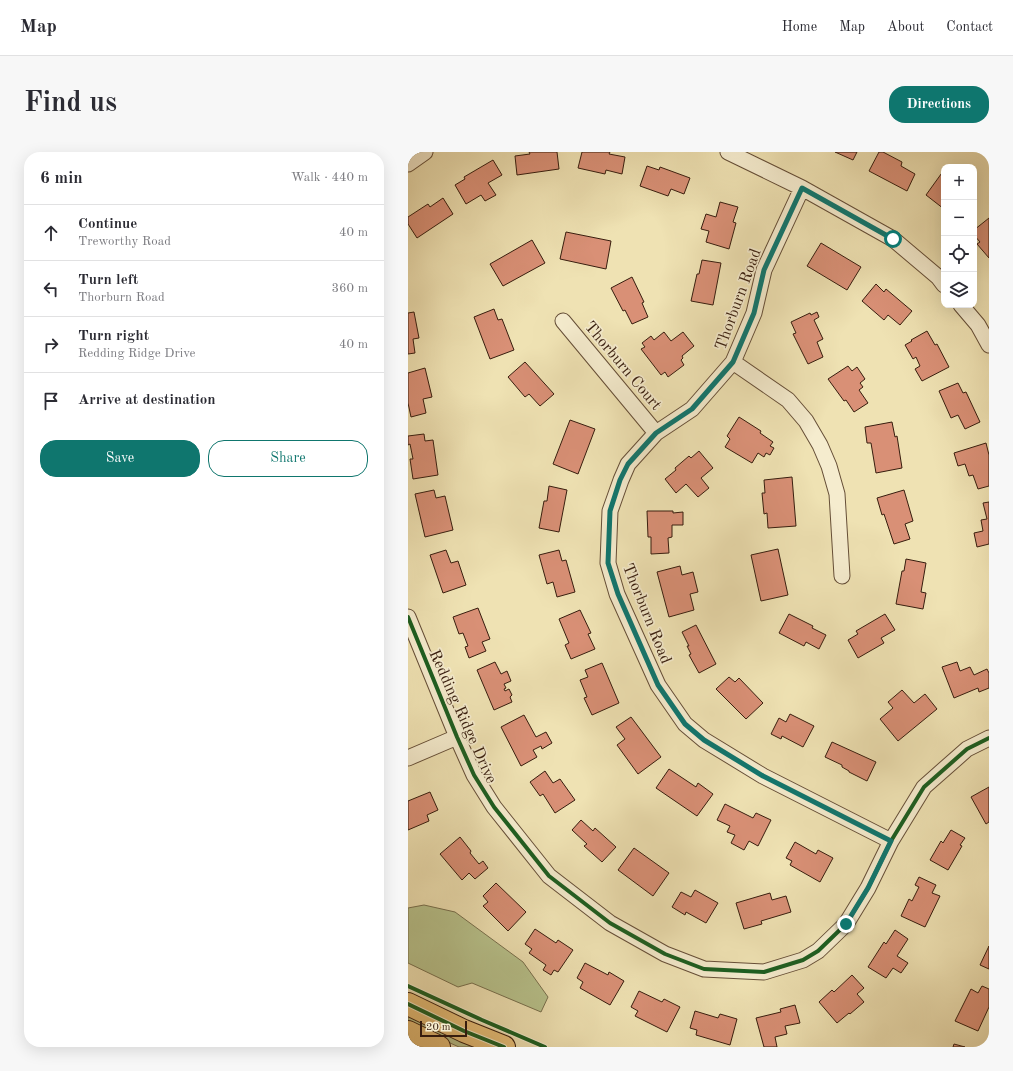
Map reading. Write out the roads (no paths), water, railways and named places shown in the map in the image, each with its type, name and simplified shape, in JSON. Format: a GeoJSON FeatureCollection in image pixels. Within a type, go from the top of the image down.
{"type":"FeatureCollection","features":[{"type":"Feature","properties":{"kind":"main road"},"geometry":{"type":"LineString","coordinates":[[408,1004],[464,1031],[504,1047]]}},
{"type":"Feature","properties":{"kind":"main road"},"geometry":{"type":"LineString","coordinates":[[408,1032],[439,1047]]}},
{"type":"Feature","properties":{"kind":"street"},"geometry":{"type":"LineString","coordinates":[[408,164],[425,152]]}},
{"type":"Feature","properties":{"kind":"street"},"geometry":{"type":"LineString","coordinates":[[728,152],[802,188],[893,239],[941,281]]}},
{"type":"Feature","properties":{"kind":"street","name":"Thorburn Road"},"geometry":{"type":"LineString","coordinates":[[802,188],[764,270],[754,313],[733,362],[692,409],[656,433],[628,464],[620,480],[610,511],[608,563],[618,594],[658,685],[685,724],[704,740],[763,776],[891,841]]}},
{"type":"Feature","properties":{"kind":"street"},"geometry":{"type":"LineString","coordinates":[[964,308],[978,324],[989,345]]}},
{"type":"Feature","properties":{"kind":"street","name":"Thorburn Court"},"geometry":{"type":"LineString","coordinates":[[563,321],[656,433]]}},
{"type":"Feature","properties":{"kind":"street"},"geometry":{"type":"LineString","coordinates":[[733,362],[788,400],[806,421],[820,445],[829,466],[837,494],[842,576]]}},
{"type":"Feature","properties":{"kind":"street","name":"Redding Ridge Drive"},"geometry":{"type":"LineString","coordinates":[[408,617],[474,775],[494,807],[549,876],[610,923],[665,954],[704,969],[764,972],[803,960],[818,951],[846,924],[868,888],[891,841],[924,787],[967,749],[989,738]]}},
{"type":"Feature","properties":{"kind":"street"},"geometry":{"type":"LineString","coordinates":[[408,758],[457,737]]}}]}
